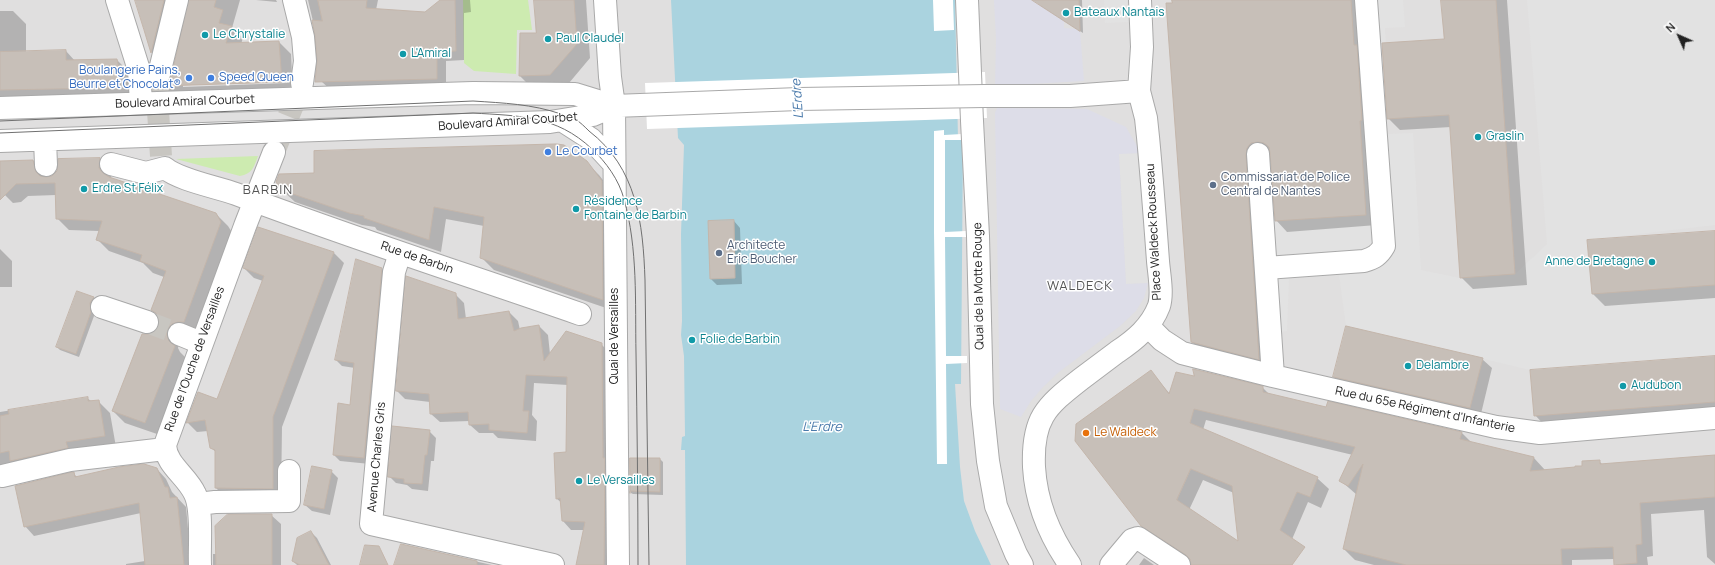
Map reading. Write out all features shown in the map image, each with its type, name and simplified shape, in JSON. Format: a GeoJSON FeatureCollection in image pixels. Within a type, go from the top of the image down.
{"type":"FeatureCollection","features":[{"type":"Feature","properties":{"kind":"street"},"geometry":{"type":"LineString","coordinates":[[117,0],[139,70],[141,103]]}},
{"type":"Feature","properties":{"kind":"street"},"geometry":{"type":"LineString","coordinates":[[159,74],[177,0]]}},
{"type":"Feature","properties":{"kind":"street"},"geometry":{"type":"LineString","coordinates":[[294,0],[303,36],[305,61],[302,83]]}},
{"type":"Feature","properties":{"kind":"street","name":"Quai de Versailles"},"geometry":{"type":"LineString","coordinates":[[605,0],[610,77],[614,106],[618,565]]}},
{"type":"Feature","properties":{"kind":"street","name":"Quai de la Motte Rouge"},"geometry":{"type":"LineString","coordinates":[[968,0],[978,236],[982,404],[988,461],[996,506],[1022,565]]}},
{"type":"Feature","properties":{"kind":"street","name":"Place Waldeck Rousseau"},"geometry":{"type":"LineString","coordinates":[[1070,565],[1051,534],[1042,510],[1035,477],[1034,454],[1036,432],[1043,414],[1056,399],[1131,343],[1148,326],[1159,305],[1160,294],[1148,137],[1146,118],[1140,91],[1142,47],[1140,0]]}},
{"type":"Feature","properties":{"kind":"street"},"geometry":{"type":"LineString","coordinates":[[1266,268],[1364,261],[1374,258],[1380,253],[1384,246],[1366,0]]}},
{"type":"Feature","properties":{"kind":"street"},"geometry":{"type":"LineString","coordinates":[[614,106],[799,99],[1070,96],[1140,91]]}},
{"type":"Feature","properties":{"kind":"street","name":"Boulevard Amiral Courbet"},"geometry":{"type":"LineString","coordinates":[[0,108],[473,93],[575,94],[614,106]]}},
{"type":"Feature","properties":{"kind":"street","name":"Boulevard Amiral Courbet"},"geometry":{"type":"LineString","coordinates":[[0,141],[563,121],[593,115],[614,106]]}},
{"type":"Feature","properties":{"kind":"street"},"geometry":{"type":"LineString","coordinates":[[563,121],[591,139],[614,164]]}},
{"type":"Feature","properties":{"kind":"street"},"geometry":{"type":"LineString","coordinates":[[45,140],[46,165]]}},
{"type":"Feature","properties":{"kind":"street","name":"Rue de l'Ouche de Versailles"},"geometry":{"type":"LineString","coordinates":[[165,449],[166,440],[201,344],[254,201],[274,152]]}},
{"type":"Feature","properties":{"kind":"street"},"geometry":{"type":"LineString","coordinates":[[1258,154],[1273,376]]}},
{"type":"Feature","properties":{"kind":"street","name":"Rue de Barbin"},"geometry":{"type":"LineString","coordinates":[[111,164],[146,173],[163,162],[174,174],[580,314]]}},
{"type":"Feature","properties":{"kind":"street","name":"Avenue Charles Gris"},"geometry":{"type":"LineString","coordinates":[[400,252],[394,272],[371,524],[553,565]]}},
{"type":"Feature","properties":{"kind":"street"},"geometry":{"type":"LineString","coordinates":[[102,306],[147,322]]}},
{"type":"Feature","properties":{"kind":"street","name":"Rue du 65e Régiment d'Infanterie"},"geometry":{"type":"LineString","coordinates":[[1148,326],[1162,340],[1182,353],[1273,376],[1496,427],[1540,433],[1715,418]]}},
{"type":"Feature","properties":{"kind":"street"},"geometry":{"type":"LineString","coordinates":[[179,334],[201,344]]}},
{"type":"Feature","properties":{"kind":"street"},"geometry":{"type":"LineString","coordinates":[[2,476],[70,460],[165,449],[169,460],[191,486],[196,496],[198,504],[200,565]]}},
{"type":"Feature","properties":{"kind":"street"},"geometry":{"type":"LineString","coordinates":[[198,504],[215,502],[289,501],[289,471]]}},
{"type":"Feature","properties":{"kind":"street"},"geometry":{"type":"LineString","coordinates":[[1111,565],[1132,540],[1138,538],[1179,565]]}},
{"type":"Feature","properties":{"kind":"shaded area"},"geometry":{"type":"Polygon","coordinates":[[[0,0],[1715,0],[1715,565],[0,565],[0,0]]]}},
{"type":"Feature","properties":{"kind":"shaded area"},"geometry":{"type":"Polygon","coordinates":[[[994,0],[1037,0],[1037,3],[1064,21],[1064,28],[1077,29],[1080,31],[1084,81],[995,86],[996,39],[994,0]]]}},
{"type":"Feature","properties":{"kind":"shaded area"},"geometry":{"type":"Polygon","coordinates":[[[1104,0],[1127,0],[1128,22],[1105,23],[1104,0]]]}},
{"type":"Feature","properties":{"kind":"shaded area"},"geometry":{"type":"Polygon","coordinates":[[[1351,0],[1403,0],[1405,27],[1385,28],[1386,43],[1381,43],[1388,134],[1413,133],[1421,270],[1460,278],[1515,274],[1547,244],[1527,0],[1715,0],[1715,225],[1587,240],[1715,285],[1715,356],[1530,370],[1346,326],[1339,275],[1289,279],[1287,331],[1258,334],[1250,222],[1366,214],[1351,0]]]}},
{"type":"Feature","properties":{"kind":"shaded area"},"geometry":{"type":"Polygon","coordinates":[[[997,108],[1087,109],[1126,127],[1141,153],[1119,154],[1126,284],[1148,283],[1144,298],[1136,311],[1120,326],[1059,372],[1043,387],[1031,401],[1021,417],[1000,409],[995,113],[997,108]]]}},
{"type":"Feature","properties":{"kind":"shaded area"},"geometry":{"type":"Polygon","coordinates":[[[1141,153],[1148,283],[1126,284],[1119,154],[1141,153]]]}},
{"type":"Feature","properties":{"kind":"green space"},"geometry":{"type":"Polygon","coordinates":[[[463,0],[528,0],[532,30],[517,30],[516,74],[474,71],[464,63],[463,0]]]}},
{"type":"Feature","properties":{"kind":"green space"},"geometry":{"type":"Polygon","coordinates":[[[258,156],[254,167],[250,172],[240,176],[176,159],[258,156]]]}},
{"type":"Feature","properties":{"kind":"water","name":"L'Erdre"},"geometry":{"type":"Polygon","coordinates":[[[671,0],[955,0],[958,139],[963,140],[961,384],[955,384],[960,467],[964,501],[975,531],[991,565],[686,565],[685,450],[681,450],[682,437],[685,436],[684,356],[681,335],[681,234],[684,145],[678,138],[671,0]]]}},
{"type":"Feature","properties":{"kind":"pier"},"geometry":{"type":"Polygon","coordinates":[[[933,0],[953,0],[954,30],[934,31],[933,0]]]}},
{"type":"Feature","properties":{"kind":"pier"},"geometry":{"type":"Polygon","coordinates":[[[985,72],[987,118],[647,129],[645,83],[985,72]]]}},
{"type":"Feature","properties":{"kind":"pier"},"geometry":{"type":"Polygon","coordinates":[[[944,130],[944,135],[962,134],[963,140],[945,140],[945,232],[966,231],[966,237],[945,237],[946,356],[967,356],[967,363],[946,364],[947,464],[937,464],[934,131],[944,130]]]}},
{"type":"Feature","properties":{"kind":"building"},"geometry":{"type":"Polygon","coordinates":[[[135,0],[164,0],[151,53],[144,30],[135,0]]]}},
{"type":"Feature","properties":{"kind":"building","name":"Le Chrystalie"},"geometry":{"type":"Polygon","coordinates":[[[189,0],[216,0],[214,7],[223,10],[219,23],[232,26],[226,43],[279,41],[282,82],[161,86],[168,83],[171,77],[189,0]]]}},
{"type":"Feature","properties":{"kind":"building"},"geometry":{"type":"Polygon","coordinates":[[[318,0],[367,0],[366,8],[425,12],[440,0],[455,0],[456,51],[437,52],[437,79],[315,82],[317,60],[312,20],[322,21],[318,0]]]}},
{"type":"Feature","properties":{"kind":"building","name":"Paul Claudel"},"geometry":{"type":"Polygon","coordinates":[[[534,0],[574,0],[577,44],[550,75],[519,76],[520,33],[536,33],[534,0]]]}},
{"type":"Feature","properties":{"kind":"building","name":"Bateaux Nantais"},"geometry":{"type":"Polygon","coordinates":[[[1032,0],[1079,0],[1080,31],[1032,0]]]}},
{"type":"Feature","properties":{"kind":"building","name":"Commissariat de Police Central de Nantes"},"geometry":{"type":"Polygon","coordinates":[[[1172,0],[1351,0],[1354,45],[1357,45],[1366,215],[1275,221],[1269,147],[1264,143],[1258,142],[1251,143],[1247,148],[1246,155],[1259,360],[1191,342],[1166,3],[1172,3],[1172,0]]]}},
{"type":"Feature","properties":{"kind":"building","name":"Graslin"},"geometry":{"type":"Polygon","coordinates":[[[1441,0],[1496,0],[1515,274],[1460,278],[1449,115],[1387,119],[1382,43],[1444,39],[1441,0]]]}},
{"type":"Feature","properties":{"kind":"building"},"geometry":{"type":"Polygon","coordinates":[[[66,50],[66,60],[117,59],[120,74],[119,80],[114,86],[107,88],[0,90],[0,52],[66,50]]]}},
{"type":"Feature","properties":{"kind":"building"},"geometry":{"type":"Polygon","coordinates":[[[564,145],[587,161],[602,181],[603,300],[480,258],[484,217],[434,207],[429,240],[364,218],[364,216],[349,213],[281,190],[276,182],[279,174],[314,173],[314,151],[564,145]]]}},
{"type":"Feature","properties":{"kind":"building"},"geometry":{"type":"Polygon","coordinates":[[[100,158],[99,168],[109,177],[216,213],[221,222],[184,322],[172,324],[167,330],[169,341],[175,346],[145,423],[112,411],[142,334],[150,334],[156,331],[159,326],[159,319],[156,313],[151,310],[166,271],[140,261],[142,255],[96,240],[102,221],[56,219],[55,183],[16,184],[0,200],[0,161],[33,160],[36,172],[40,176],[46,177],[52,176],[57,171],[58,159],[100,158]]]}},
{"type":"Feature","properties":{"kind":"building"},"geometry":{"type":"Polygon","coordinates":[[[734,220],[735,278],[710,279],[708,221],[734,220]]]}},
{"type":"Feature","properties":{"kind":"building"},"geometry":{"type":"Polygon","coordinates":[[[258,227],[334,252],[273,417],[273,489],[215,488],[215,450],[210,448],[205,420],[186,423],[198,392],[217,399],[264,276],[243,268],[258,227]]]}},
{"type":"Feature","properties":{"kind":"building","name":"Anne de Bretagne"},"geometry":{"type":"Polygon","coordinates":[[[1715,231],[1715,285],[1592,294],[1587,240],[1715,231]]]}},
{"type":"Feature","properties":{"kind":"building"},"geometry":{"type":"Polygon","coordinates":[[[356,259],[382,268],[364,458],[333,455],[338,403],[350,405],[354,363],[335,360],[356,259]]]}},
{"type":"Feature","properties":{"kind":"building"},"geometry":{"type":"Polygon","coordinates":[[[406,276],[456,293],[458,319],[509,311],[514,331],[521,328],[539,325],[544,361],[566,331],[602,343],[603,458],[605,458],[604,565],[576,565],[585,522],[562,521],[560,498],[556,499],[554,453],[566,452],[567,377],[526,375],[523,411],[529,411],[527,433],[489,430],[489,424],[469,425],[468,412],[430,414],[429,394],[396,391],[406,276]]]}},
{"type":"Feature","properties":{"kind":"building"},"geometry":{"type":"Polygon","coordinates":[[[77,291],[94,297],[90,303],[91,312],[76,354],[56,347],[77,291]]]}},
{"type":"Feature","properties":{"kind":"building","name":"Delambre"},"geometry":{"type":"Polygon","coordinates":[[[1346,326],[1483,358],[1470,408],[1333,377],[1346,326]]]}},
{"type":"Feature","properties":{"kind":"building","name":"Audubon"},"geometry":{"type":"Polygon","coordinates":[[[1715,356],[1715,402],[1534,416],[1530,370],[1715,356]]]}},
{"type":"Feature","properties":{"kind":"building"},"geometry":{"type":"Polygon","coordinates":[[[1193,369],[1263,386],[1263,392],[1326,407],[1328,401],[1462,432],[1460,439],[1534,457],[1530,471],[1582,466],[1582,461],[1600,460],[1600,464],[1715,455],[1715,497],[1640,503],[1642,544],[1636,545],[1637,563],[1614,565],[1613,547],[1561,549],[1562,565],[1406,565],[1343,549],[1363,464],[1348,486],[1339,481],[1355,447],[1194,409],[1190,423],[1318,477],[1310,497],[1297,492],[1280,530],[1305,547],[1292,565],[1191,565],[1190,559],[1186,555],[1141,526],[1075,441],[1076,424],[1151,370],[1169,394],[1176,372],[1194,376],[1193,369]],[[1191,469],[1177,500],[1238,541],[1232,486],[1191,469]]]}},
{"type":"Feature","properties":{"kind":"building"},"geometry":{"type":"Polygon","coordinates":[[[88,397],[88,401],[99,400],[105,436],[66,442],[68,448],[10,461],[9,451],[0,453],[0,416],[9,414],[8,410],[88,397]]]}},
{"type":"Feature","properties":{"kind":"building"},"geometry":{"type":"Polygon","coordinates":[[[392,426],[430,430],[427,455],[425,455],[422,484],[404,483],[404,479],[388,477],[392,426]]]}},
{"type":"Feature","properties":{"kind":"building"},"geometry":{"type":"Polygon","coordinates":[[[630,458],[660,458],[660,492],[630,491],[630,458]]]}},
{"type":"Feature","properties":{"kind":"building"},"geometry":{"type":"Polygon","coordinates":[[[144,464],[157,468],[165,487],[168,487],[170,498],[177,497],[184,565],[145,565],[139,503],[24,527],[15,486],[72,472],[74,472],[75,477],[119,467],[144,464]]]}},
{"type":"Feature","properties":{"kind":"building"},"geometry":{"type":"Polygon","coordinates":[[[312,466],[332,470],[324,509],[304,505],[312,466]]]}},
{"type":"Feature","properties":{"kind":"building"},"geometry":{"type":"Polygon","coordinates":[[[228,514],[272,514],[272,565],[216,565],[215,526],[228,514]]]}},
{"type":"Feature","properties":{"kind":"building"},"geometry":{"type":"Polygon","coordinates":[[[311,531],[329,565],[300,565],[292,561],[297,538],[311,531]]]}},
{"type":"Feature","properties":{"kind":"building"},"geometry":{"type":"Polygon","coordinates":[[[401,544],[477,561],[477,565],[394,565],[401,544]]]}},
{"type":"Feature","properties":{"kind":"building"},"geometry":{"type":"Polygon","coordinates":[[[365,545],[379,546],[388,565],[360,565],[365,545]]]}},
{"type":"Feature","properties":{"kind":"tunnel"},"geometry":{"type":"LineString","coordinates":[[159,74],[157,96],[161,156]]}},
{"type":"Feature","properties":{"kind":"tunnel"},"geometry":{"type":"LineString","coordinates":[[276,147],[302,83]]}},
{"type":"Feature","properties":{"kind":"tunnel"},"geometry":{"type":"LineString","coordinates":[[147,322],[179,334]]}},
{"type":"Feature","properties":{"kind":"tram line"},"geometry":{"type":"LineString","coordinates":[[0,121],[473,101],[517,104],[539,108],[577,120],[605,146],[618,162],[627,179],[639,218],[645,280],[649,565]]}},
{"type":"Feature","properties":{"kind":"tram line"},"geometry":{"type":"LineString","coordinates":[[0,133],[473,113],[536,119],[565,129],[592,149],[615,178],[622,192],[632,237],[635,276],[638,565]]}},
{"type":"Feature","properties":{"kind":"place","name":"Bateaux Nantais"},"geometry":{"type":"Point","coordinates":[1066,13]}},
{"type":"Feature","properties":{"kind":"place","name":"Le Chrystalie"},"geometry":{"type":"Point","coordinates":[205,35]}},
{"type":"Feature","properties":{"kind":"place","name":"Paul Claudel"},"geometry":{"type":"Point","coordinates":[548,39]}},
{"type":"Feature","properties":{"kind":"place","name":"L'Amiral"},"geometry":{"type":"Point","coordinates":[403,54]}},
{"type":"Feature","properties":{"kind":"place","name":"Boulangerie Pains, Beurre et Chocolat®"},"geometry":{"type":"Point","coordinates":[189,78]}},
{"type":"Feature","properties":{"kind":"place","name":"Speed Queen"},"geometry":{"type":"Point","coordinates":[211,78]}},
{"type":"Feature","properties":{"kind":"place","name":"Graslin"},"geometry":{"type":"Point","coordinates":[1478,137]}},
{"type":"Feature","properties":{"kind":"place","name":"Le Courbet"},"geometry":{"type":"Point","coordinates":[548,152]}},
{"type":"Feature","properties":{"kind":"place","name":"Commissariat de Police Central de Nantes"},"geometry":{"type":"Point","coordinates":[1213,185]}},
{"type":"Feature","properties":{"kind":"place","name":"Erdre St Félix"},"geometry":{"type":"Point","coordinates":[84,189]}},
{"type":"Feature","properties":{"kind":"place","name":"Résidence Fontaine de Barbin"},"geometry":{"type":"Point","coordinates":[576,209]}},
{"type":"Feature","properties":{"kind":"place","name":"Architecte Eric Boucher"},"geometry":{"type":"Point","coordinates":[719,253]}},
{"type":"Feature","properties":{"kind":"place","name":"Anne de Bretagne"},"geometry":{"type":"Point","coordinates":[1652,262]}},
{"type":"Feature","properties":{"kind":"place","name":"Folie de Barbin"},"geometry":{"type":"Point","coordinates":[692,340]}},
{"type":"Feature","properties":{"kind":"place","name":"Delambre"},"geometry":{"type":"Point","coordinates":[1408,366]}},
{"type":"Feature","properties":{"kind":"place","name":"Audubon"},"geometry":{"type":"Point","coordinates":[1623,386]}},
{"type":"Feature","properties":{"kind":"place","name":"Le Waldeck"},"geometry":{"type":"Point","coordinates":[1086,433]}},
{"type":"Feature","properties":{"kind":"place","name":"Le Versailles"},"geometry":{"type":"Point","coordinates":[579,481]}},
{"type":"Feature","properties":{"kind":"district","name":"BARBIN"},"geometry":{"type":"Point","coordinates":[268,190]}},
{"type":"Feature","properties":{"kind":"district","name":"WALDECK"},"geometry":{"type":"Point","coordinates":[1080,286]}}]}
